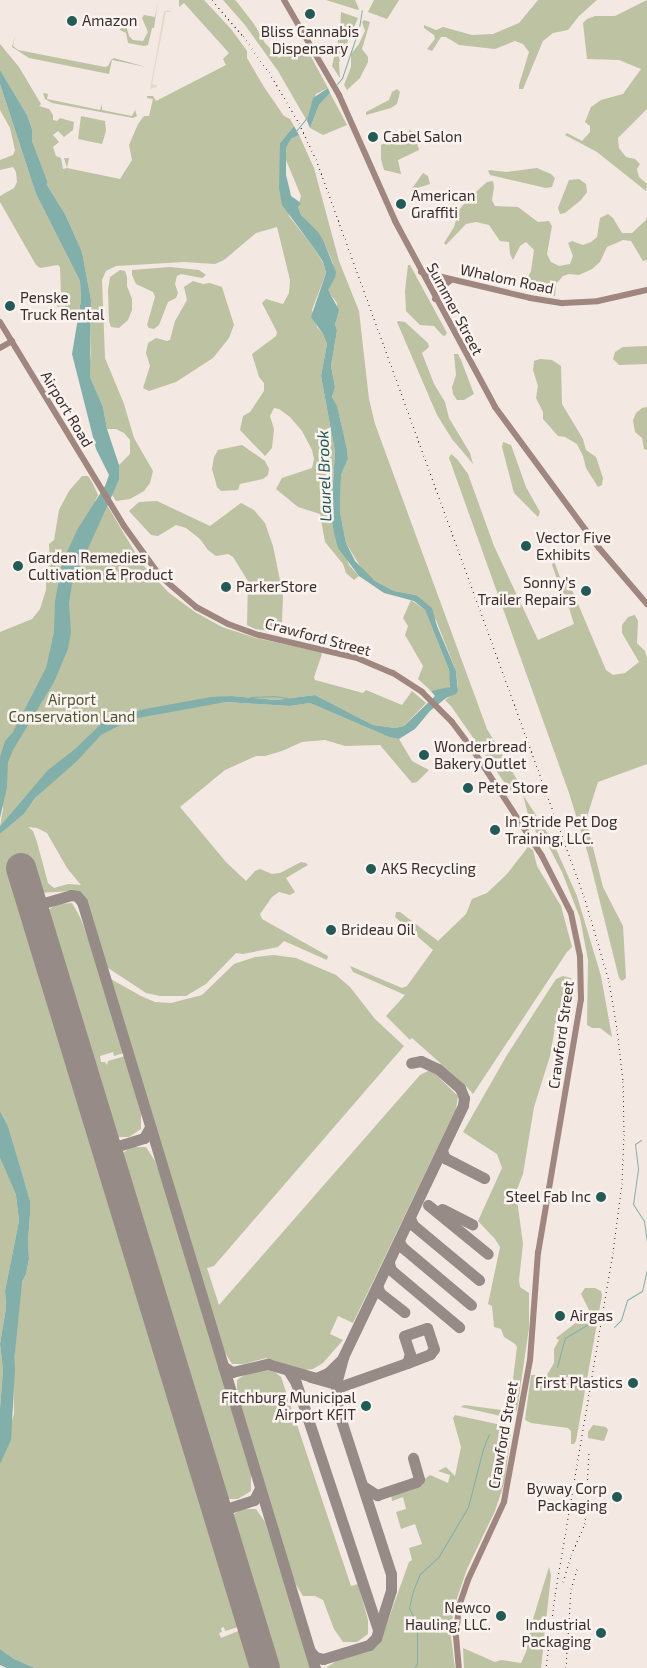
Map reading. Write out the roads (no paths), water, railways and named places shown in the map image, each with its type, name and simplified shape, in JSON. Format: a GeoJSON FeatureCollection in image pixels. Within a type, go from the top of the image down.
{"type":"FeatureCollection","features":[{"type":"Feature","properties":{"kind":"main road","name":"Summer Street"},"geometry":{"type":"LineString","coordinates":[[284,0],[339,95],[395,220],[483,386],[510,429],[598,548],[647,603]]}},
{"type":"Feature","properties":{"kind":"main road","name":"Whalom Road"},"geometry":{"type":"LineString","coordinates":[[421,272],[536,300],[569,303],[600,301],[647,290]]}},
{"type":"Feature","properties":{"kind":"main road"},"geometry":{"type":"LineString","coordinates":[[436,299],[441,288],[451,280]]}},
{"type":"Feature","properties":{"kind":"main road","name":"Airport Road"},"geometry":{"type":"LineString","coordinates":[[0,322],[113,508]]}},
{"type":"Feature","properties":{"kind":"main road"},"geometry":{"type":"LineString","coordinates":[[0,348],[12,341]]}},
{"type":"Feature","properties":{"kind":"main road","name":"Crawford Street"},"geometry":{"type":"LineString","coordinates":[[113,508],[136,545],[157,573],[196,607],[242,630],[370,663],[393,673],[426,696],[438,707],[468,743],[542,856],[560,888],[571,913],[579,945],[582,986],[537,1257],[533,1332],[514,1455],[499,1516],[468,1580],[459,1606],[456,1636],[459,1668]]}},
{"type":"Feature","properties":{"kind":"water"},"geometry":{"type":"Polygon","coordinates":[[[0,70],[27,115],[32,129],[33,156],[37,169],[65,214],[82,252],[91,300],[90,377],[103,407],[107,429],[119,465],[119,480],[72,584],[69,603],[71,632],[68,649],[54,682],[13,750],[8,762],[7,787],[0,818],[0,757],[5,741],[13,732],[46,668],[54,632],[55,601],[62,563],[77,530],[105,486],[109,475],[96,449],[72,354],[81,300],[80,281],[36,194],[0,84],[0,70]]]}},
{"type":"Feature","properties":{"kind":"water"},"geometry":{"type":"Polygon","coordinates":[[[328,88],[330,93],[319,105],[310,128],[307,121],[313,98],[328,88]]]}},
{"type":"Feature","properties":{"kind":"water"},"geometry":{"type":"Polygon","coordinates":[[[294,126],[299,135],[291,139],[286,148],[286,175],[291,196],[301,203],[298,207],[301,215],[318,232],[336,272],[335,278],[328,290],[339,310],[335,324],[337,331],[331,366],[335,387],[332,397],[337,406],[348,459],[341,475],[340,512],[346,543],[355,561],[375,581],[394,591],[416,595],[432,608],[437,626],[456,671],[458,691],[430,711],[415,729],[399,739],[389,737],[310,703],[290,706],[226,702],[132,719],[101,735],[76,762],[36,797],[24,814],[0,834],[0,826],[48,770],[75,749],[101,724],[113,718],[145,709],[211,697],[232,696],[276,700],[315,695],[373,725],[395,728],[404,726],[435,696],[431,691],[450,687],[449,670],[425,610],[414,601],[384,593],[359,576],[338,548],[331,515],[335,452],[321,376],[327,344],[323,334],[311,317],[326,273],[323,262],[316,251],[282,205],[279,188],[280,143],[294,126]]]}},
{"type":"Feature","properties":{"kind":"water"},"geometry":{"type":"Polygon","coordinates":[[[0,1111],[8,1126],[24,1180],[30,1201],[30,1214],[29,1259],[26,1274],[15,1296],[15,1307],[12,1317],[15,1369],[11,1440],[0,1464],[0,1408],[3,1370],[0,1344],[6,1308],[5,1291],[19,1221],[16,1195],[0,1158],[0,1111]]]}},
{"type":"Feature","properties":{"kind":"water"},"geometry":{"type":"Polygon","coordinates":[[[0,1649],[14,1659],[35,1668],[7,1668],[0,1665],[0,1649]]]}},
{"type":"Feature","properties":{"kind":"waterway","name":"Laurel Brook"},"geometry":{"type":"LineString","coordinates":[[337,84],[342,78],[359,28],[362,10]]}},
{"type":"Feature","properties":{"kind":"waterway","name":"Laurel Brook"},"geometry":{"type":"LineString","coordinates":[[296,131],[309,115]]}},
{"type":"Feature","properties":{"kind":"waterway"},"geometry":{"type":"LineString","coordinates":[[29,145],[43,181]]}},
{"type":"Feature","properties":{"kind":"waterway","name":"Laurel Brook"},"geometry":{"type":"LineString","coordinates":[[250,697],[273,696],[288,698]]}},
{"type":"Feature","properties":{"kind":"waterway"},"geometry":{"type":"LineString","coordinates":[[641,1140],[635,1144],[638,1169],[633,1204],[644,1221],[647,1242]]}},
{"type":"Feature","properties":{"kind":"waterway"},"geometry":{"type":"LineString","coordinates":[[614,1327],[621,1320],[627,1300],[642,1291],[647,1270]]}},
{"type":"Feature","properties":{"kind":"waterway"},"geometry":{"type":"LineString","coordinates":[[11,1352],[18,1282]]}},
{"type":"Feature","properties":{"kind":"waterway"},"geometry":{"type":"LineString","coordinates":[[557,1367],[565,1338],[590,1323]]}},
{"type":"Feature","properties":{"kind":"waterway"},"geometry":{"type":"LineString","coordinates":[[414,1668],[417,1664],[417,1625],[409,1608],[413,1591],[420,1574],[439,1556],[468,1507],[483,1449],[489,1434]]}},
{"type":"Feature","properties":{"kind":"railway"},"geometry":{"type":"LineString","coordinates":[[212,0],[243,36],[269,72],[299,123],[316,159],[584,896],[609,981],[623,1081],[624,1134],[622,1183],[613,1252],[555,1595],[546,1668]]}},
{"type":"Feature","properties":{"kind":"railway"},"geometry":{"type":"LineString","coordinates":[[563,1582],[571,1555],[585,1524],[589,1453]]}},
{"type":"Feature","properties":{"kind":"railway"},"geometry":{"type":"LineString","coordinates":[[566,1668],[571,1589],[578,1566]]}},
{"type":"Feature","properties":{"kind":"place","name":"Bliss Cannabis Dispensary"},"geometry":{"type":"Point","coordinates":[310,14]}},
{"type":"Feature","properties":{"kind":"place","name":"Amazon"},"geometry":{"type":"Point","coordinates":[72,21]}},
{"type":"Feature","properties":{"kind":"place","name":"Cabel Salon"},"geometry":{"type":"Point","coordinates":[373,137]}},
{"type":"Feature","properties":{"kind":"place","name":"American Graffiti"},"geometry":{"type":"Point","coordinates":[401,204]}},
{"type":"Feature","properties":{"kind":"place","name":"Penske Truck Rental"},"geometry":{"type":"Point","coordinates":[10,306]}},
{"type":"Feature","properties":{"kind":"place","name":"Vector Five Exhibits"},"geometry":{"type":"Point","coordinates":[526,546]}},
{"type":"Feature","properties":{"kind":"place","name":"Garden Remedies Cultivation & Product"},"geometry":{"type":"Point","coordinates":[18,566]}},
{"type":"Feature","properties":{"kind":"place","name":"ParkerStore"},"geometry":{"type":"Point","coordinates":[226,587]}},
{"type":"Feature","properties":{"kind":"place","name":"Sonny's Trailer Repairs"},"geometry":{"type":"Point","coordinates":[586,591]}},
{"type":"Feature","properties":{"kind":"place","name":"Wonderbread Bakery Outlet"},"geometry":{"type":"Point","coordinates":[424,755]}},
{"type":"Feature","properties":{"kind":"place","name":"Pete Store"},"geometry":{"type":"Point","coordinates":[468,788]}},
{"type":"Feature","properties":{"kind":"place","name":"In Stride Pet Dog Training, LLC."},"geometry":{"type":"Point","coordinates":[495,830]}},
{"type":"Feature","properties":{"kind":"place","name":"AKS Recycling"},"geometry":{"type":"Point","coordinates":[371,869]}},
{"type":"Feature","properties":{"kind":"place","name":"Brideau Oil"},"geometry":{"type":"Point","coordinates":[331,930]}},
{"type":"Feature","properties":{"kind":"place","name":"Steel Fab Inc"},"geometry":{"type":"Point","coordinates":[601,1197]}},
{"type":"Feature","properties":{"kind":"place","name":"Airgas"},"geometry":{"type":"Point","coordinates":[560,1316]}},
{"type":"Feature","properties":{"kind":"place","name":"First Plastics"},"geometry":{"type":"Point","coordinates":[633,1383]}},
{"type":"Feature","properties":{"kind":"place","name":"Fitchburg Municipal Airport KFIT"},"geometry":{"type":"Point","coordinates":[366,1406]}},
{"type":"Feature","properties":{"kind":"place","name":"Byway Corp Packaging"},"geometry":{"type":"Point","coordinates":[617,1497]}},
{"type":"Feature","properties":{"kind":"place","name":"Newco Hauling, LLC."},"geometry":{"type":"Point","coordinates":[501,1616]}},
{"type":"Feature","properties":{"kind":"place","name":"Industrial Packaging"},"geometry":{"type":"Point","coordinates":[601,1633]}},
{"type":"Feature","properties":{"kind":"park label","name":"Airport Conservation Land"},"geometry":{"type":"Point","coordinates":[72,708]}}]}
